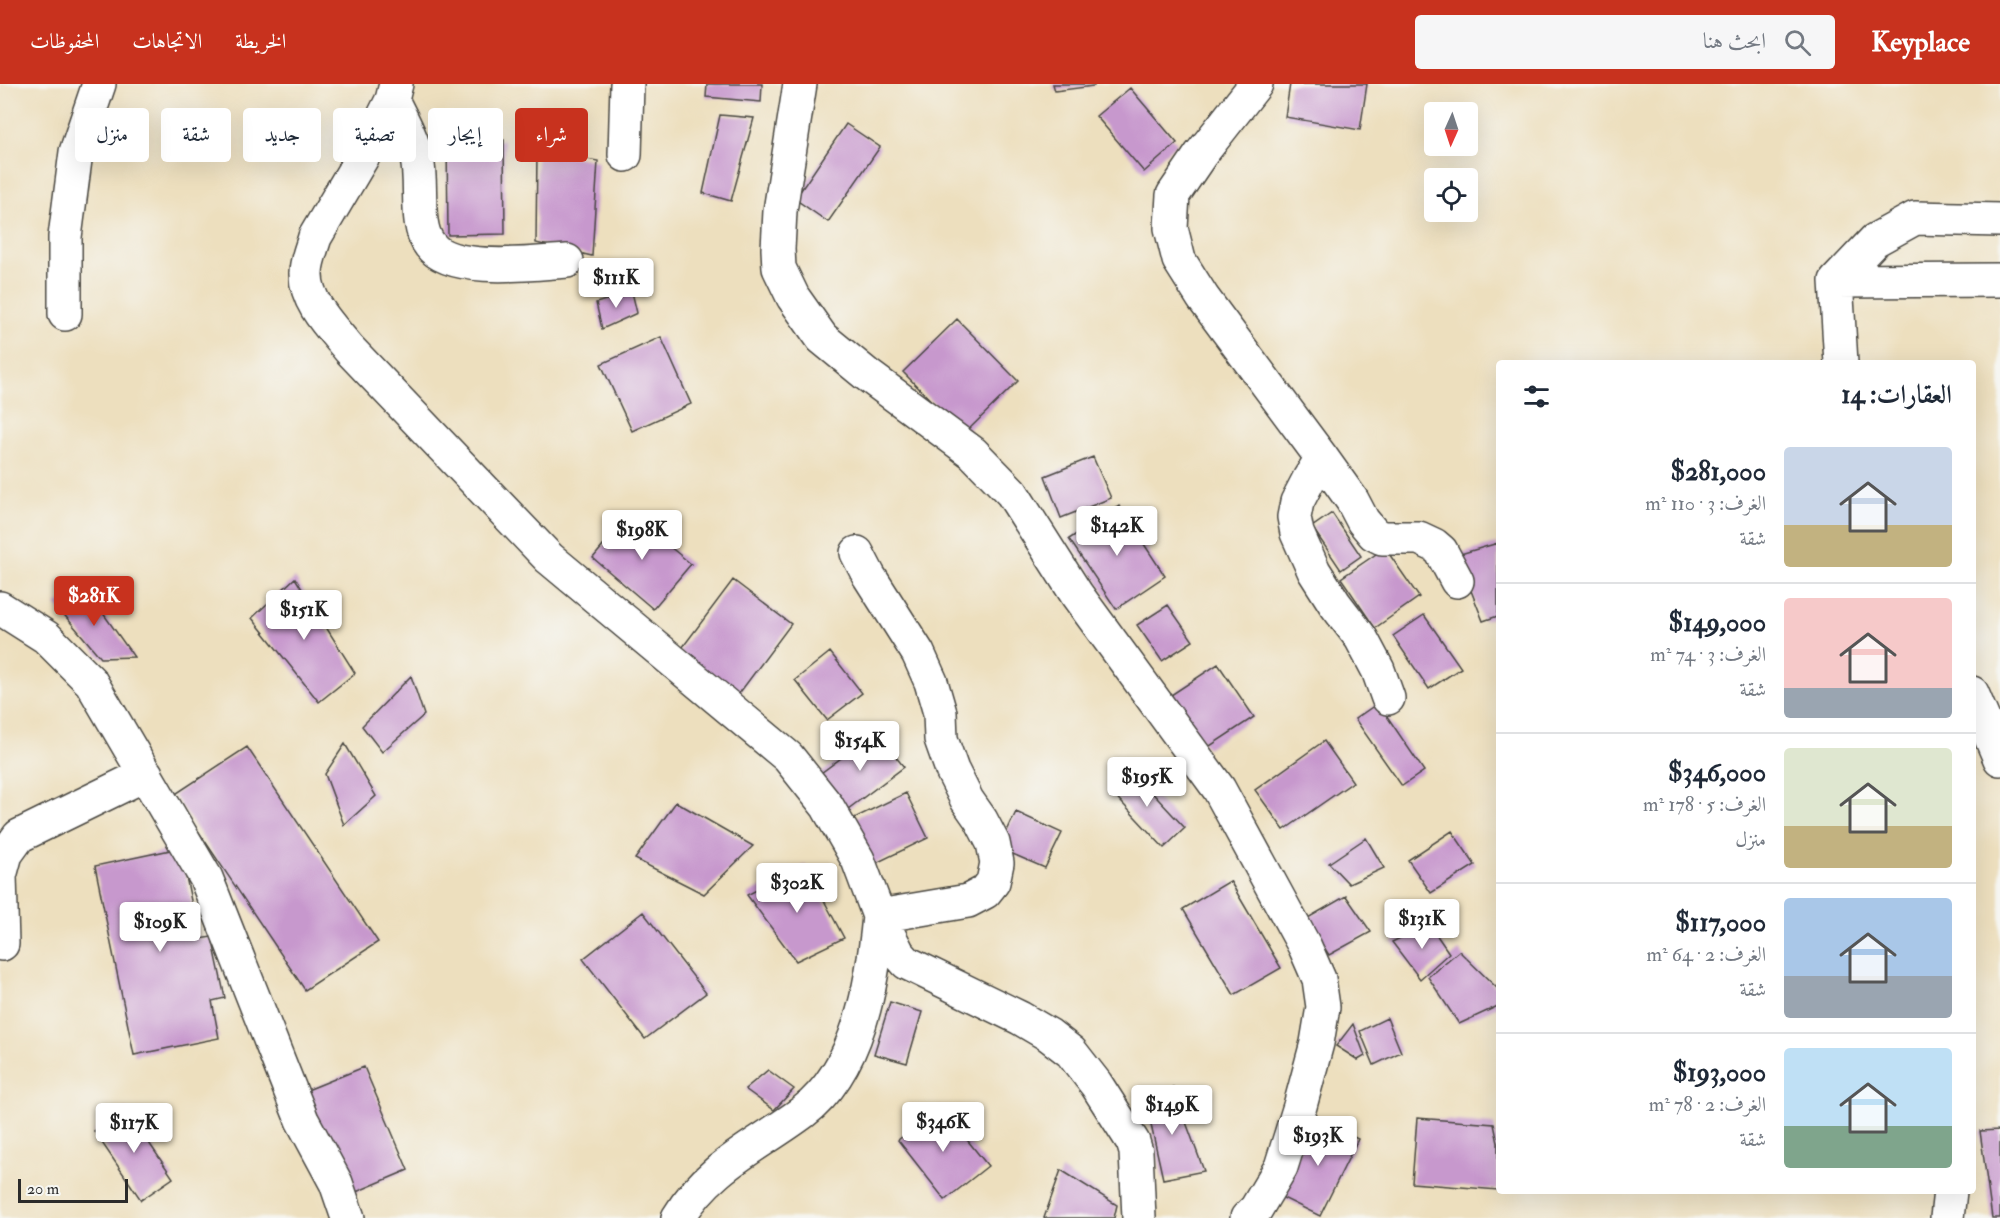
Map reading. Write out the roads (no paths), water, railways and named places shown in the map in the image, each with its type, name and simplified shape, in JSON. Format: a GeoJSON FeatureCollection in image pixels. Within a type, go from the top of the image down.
{"type":"FeatureCollection","features":[{"type":"Feature","properties":{"kind":"street"},"geometry":{"type":"LineString","coordinates":[[65,314],[65,237],[75,152],[99,84]]}},
{"type":"Feature","properties":{"kind":"street"},"geometry":{"type":"LineString","coordinates":[[625,155],[627,84]]}},
{"type":"Feature","properties":{"kind":"street"},"geometry":{"type":"LineString","coordinates":[[800,84],[780,211],[778,249],[779,268],[793,297],[822,338],[866,374],[974,453],[1012,493],[1077,595],[1219,789],[1305,946],[1319,979],[1323,1007],[1317,1043],[1300,1106],[1281,1167],[1256,1209],[1247,1218]]}},
{"type":"Feature","properties":{"kind":"street"},"geometry":{"type":"LineString","coordinates":[[1256,84],[1201,154],[1173,195],[1172,228],[1179,260],[1203,298],[1322,458],[1374,534],[1382,538],[1419,538],[1434,545],[1441,551],[1457,581]]}},
{"type":"Feature","properties":{"kind":"street"},"geometry":{"type":"LineString","coordinates":[[394,92],[418,161],[424,235],[430,246],[442,255],[474,264],[567,261]]}},
{"type":"Feature","properties":{"kind":"street"},"geometry":{"type":"LineString","coordinates":[[394,92],[370,144],[315,237],[306,274],[310,296],[325,320],[349,349],[549,558],[788,757],[827,806],[858,860],[879,916],[898,953],[907,963],[1020,1018],[1049,1035],[1071,1052],[1096,1084],[1133,1142],[1136,1152],[1139,1218]]}},
{"type":"Feature","properties":{"kind":"street"},"geometry":{"type":"LineString","coordinates":[[1841,360],[1836,281],[1875,240],[1915,218],[2000,220]]}},
{"type":"Feature","properties":{"kind":"street"},"geometry":{"type":"LineString","coordinates":[[1836,281],[2000,280]]}},
{"type":"Feature","properties":{"kind":"street"},"geometry":{"type":"LineString","coordinates":[[1322,458],[1297,502],[1294,517],[1297,533],[1314,570],[1335,604],[1361,638],[1378,670],[1388,699]]}},
{"type":"Feature","properties":{"kind":"street"},"geometry":{"type":"LineString","coordinates":[[857,553],[918,653],[931,682],[940,712],[941,739],[952,770],[993,843],[997,863],[993,882],[985,892],[968,901],[879,916]]}},
{"type":"Feature","properties":{"kind":"street"},"geometry":{"type":"LineString","coordinates":[[0,608],[46,637],[91,682],[206,878],[302,1120],[336,1183],[348,1218]]}},
{"type":"Feature","properties":{"kind":"street"},"geometry":{"type":"LineString","coordinates":[[1976,707],[1989,754]]}},
{"type":"Feature","properties":{"kind":"street"},"geometry":{"type":"LineString","coordinates":[[2,944],[0,876],[6,854],[20,836],[146,774]]}},
{"type":"Feature","properties":{"kind":"street"},"geometry":{"type":"LineString","coordinates":[[678,1218],[689,1199],[714,1173],[804,1111],[834,1081],[854,1042],[876,954],[879,916]]}},
{"type":"Feature","properties":{"kind":"street"},"geometry":{"type":"LineString","coordinates":[[1947,1218],[1950,1194]]}}]}
